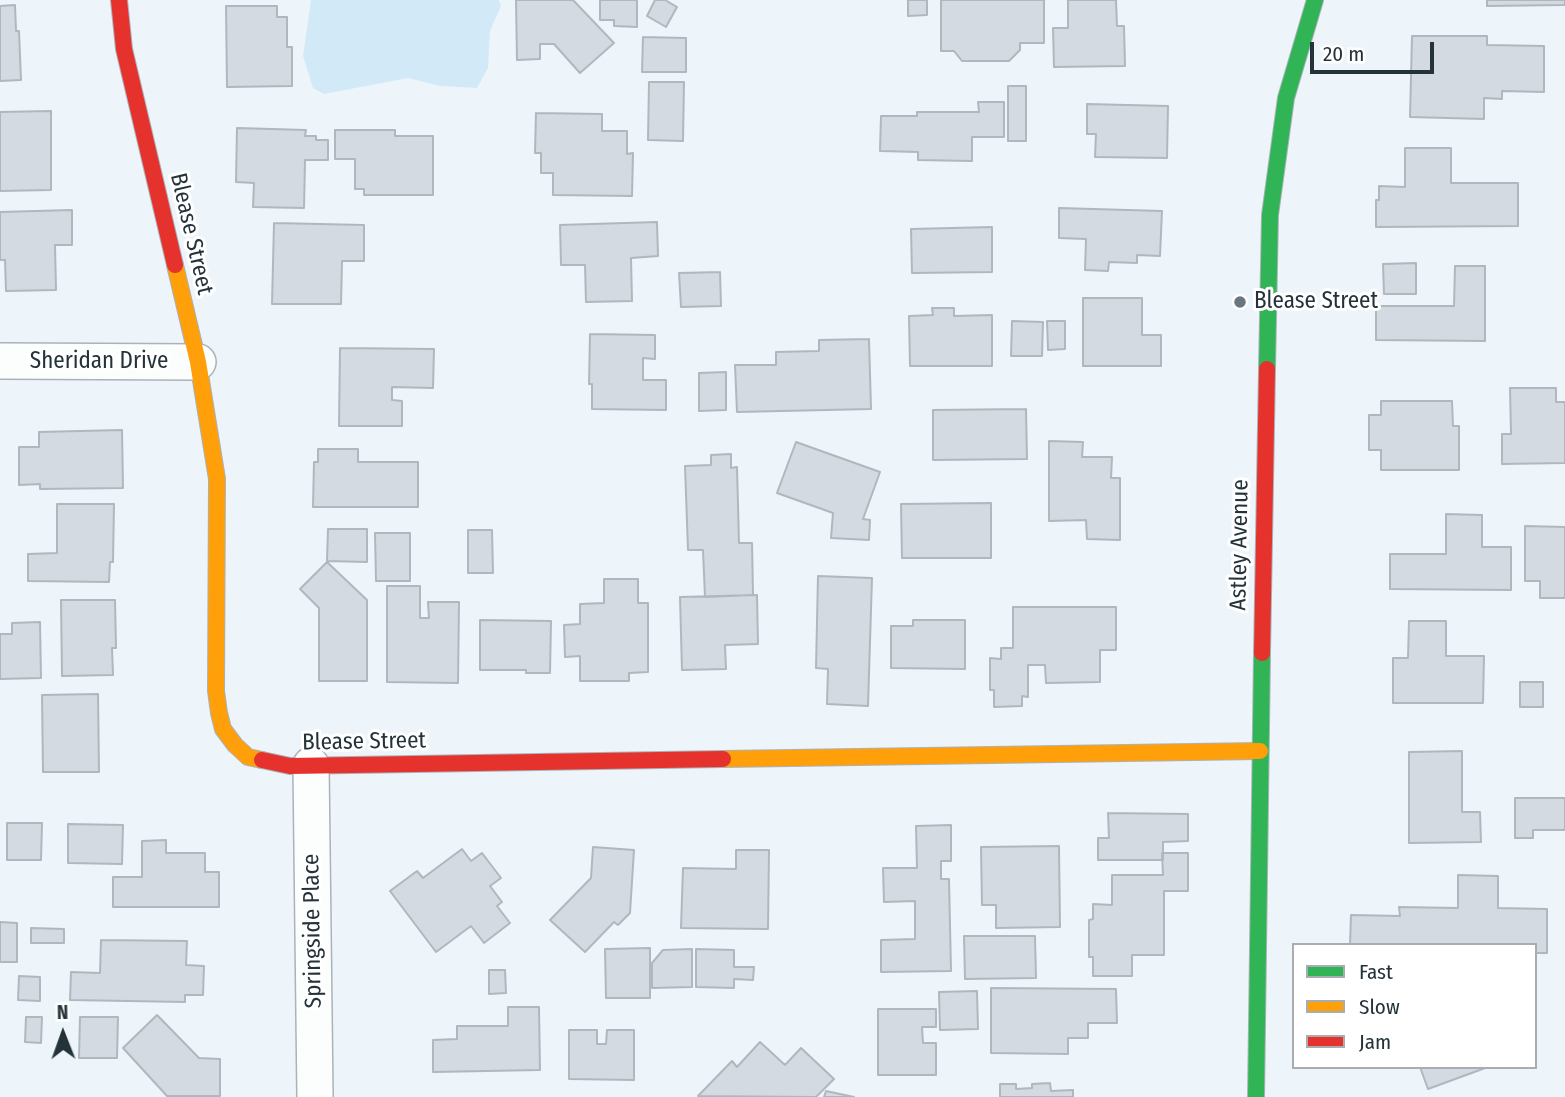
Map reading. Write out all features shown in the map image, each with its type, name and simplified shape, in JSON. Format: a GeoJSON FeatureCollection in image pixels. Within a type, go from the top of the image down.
{"type":"FeatureCollection","features":[{"type":"Feature","properties":{"kind":"street","name":"Blease Street"},"geometry":{"type":"LineString","coordinates":[[119,0],[124,49],[198,362],[217,479],[216,691],[223,729],[248,757],[290,766],[1260,751]]}},
{"type":"Feature","properties":{"kind":"street","name":"Astley Avenue"},"geometry":{"type":"LineString","coordinates":[[1256,1097],[1270,215],[1286,98],[1315,0]]}},
{"type":"Feature","properties":{"kind":"street","name":"Sheridan Drive"},"geometry":{"type":"LineString","coordinates":[[0,361],[198,362]]}},
{"type":"Feature","properties":{"kind":"street","name":"Springside Place"},"geometry":{"type":"LineString","coordinates":[[311,765],[315,1097]]}},
{"type":"Feature","properties":{"kind":"shaded area"},"geometry":{"type":"Polygon","coordinates":[[[311,0],[499,0],[501,6],[490,31],[488,68],[477,88],[440,86],[408,78],[324,94],[313,88],[303,56],[311,0]]]}},
{"type":"Feature","properties":{"kind":"building"},"geometry":{"type":"Polygon","coordinates":[[[516,0],[573,0],[614,43],[580,73],[554,44],[540,44],[540,59],[517,60],[516,0]]]}},
{"type":"Feature","properties":{"kind":"building"},"geometry":{"type":"Polygon","coordinates":[[[600,0],[637,0],[637,27],[614,26],[614,20],[600,20],[600,0]]]}},
{"type":"Feature","properties":{"kind":"building"},"geometry":{"type":"Polygon","coordinates":[[[655,0],[665,0],[677,7],[666,27],[647,16],[655,0]]]}},
{"type":"Feature","properties":{"kind":"building"},"geometry":{"type":"Polygon","coordinates":[[[908,0],[927,0],[927,15],[908,16],[908,0]]]}},
{"type":"Feature","properties":{"kind":"building"},"geometry":{"type":"Polygon","coordinates":[[[941,0],[1044,0],[1044,43],[1020,43],[1020,50],[1009,61],[962,61],[954,51],[941,51],[941,0]]]}},
{"type":"Feature","properties":{"kind":"building"},"geometry":{"type":"Polygon","coordinates":[[[1068,0],[1116,0],[1117,26],[1124,26],[1125,66],[1054,67],[1053,28],[1068,28],[1068,0]]]}},
{"type":"Feature","properties":{"kind":"building"},"geometry":{"type":"Polygon","coordinates":[[[1487,0],[1565,0],[1565,5],[1487,6],[1487,0]]]}},
{"type":"Feature","properties":{"kind":"building"},"geometry":{"type":"Polygon","coordinates":[[[15,5],[21,80],[0,81],[0,6],[15,5]]]}},
{"type":"Feature","properties":{"kind":"building"},"geometry":{"type":"Polygon","coordinates":[[[226,6],[277,6],[277,17],[287,17],[287,47],[292,47],[292,86],[227,87],[226,6]]]}},
{"type":"Feature","properties":{"kind":"building"},"geometry":{"type":"Polygon","coordinates":[[[1412,36],[1487,36],[1487,45],[1544,46],[1544,92],[1502,91],[1502,99],[1484,98],[1484,119],[1410,117],[1412,36]]]}},
{"type":"Feature","properties":{"kind":"building"},"geometry":{"type":"Polygon","coordinates":[[[643,37],[686,38],[686,72],[642,72],[643,37]]]}},
{"type":"Feature","properties":{"kind":"building"},"geometry":{"type":"Polygon","coordinates":[[[649,82],[684,82],[683,141],[648,140],[649,82]]]}},
{"type":"Feature","properties":{"kind":"building"},"geometry":{"type":"Polygon","coordinates":[[[1008,86],[1026,86],[1026,141],[1008,141],[1008,86]]]}},
{"type":"Feature","properties":{"kind":"building"},"geometry":{"type":"Polygon","coordinates":[[[978,102],[1004,102],[1004,137],[972,137],[972,161],[918,160],[918,152],[880,151],[881,116],[917,116],[917,112],[979,112],[978,102]]]}},
{"type":"Feature","properties":{"kind":"building"},"geometry":{"type":"Polygon","coordinates":[[[1087,104],[1168,106],[1167,158],[1095,157],[1096,134],[1087,134],[1087,104]]]}},
{"type":"Feature","properties":{"kind":"building"},"geometry":{"type":"Polygon","coordinates":[[[51,111],[51,190],[0,191],[0,112],[51,111]]]}},
{"type":"Feature","properties":{"kind":"building"},"geometry":{"type":"Polygon","coordinates":[[[536,113],[602,114],[602,131],[627,131],[627,154],[633,153],[632,196],[553,195],[553,173],[541,173],[541,153],[535,153],[536,113]]]}},
{"type":"Feature","properties":{"kind":"building"},"geometry":{"type":"Polygon","coordinates":[[[237,128],[306,130],[305,136],[328,140],[328,160],[305,160],[304,208],[253,207],[254,183],[236,182],[237,128]]]}},
{"type":"Feature","properties":{"kind":"building"},"geometry":{"type":"Polygon","coordinates":[[[335,130],[395,130],[395,136],[433,136],[433,195],[364,195],[364,189],[355,189],[355,159],[335,159],[335,130]]]}},
{"type":"Feature","properties":{"kind":"building"},"geometry":{"type":"Polygon","coordinates":[[[1405,148],[1451,148],[1451,183],[1518,183],[1518,226],[1376,227],[1379,186],[1405,187],[1405,148]]]}},
{"type":"Feature","properties":{"kind":"building"},"geometry":{"type":"Polygon","coordinates":[[[1059,208],[1162,211],[1160,256],[1137,255],[1137,263],[1109,262],[1108,271],[1085,270],[1086,239],[1059,238],[1059,208]]]}},
{"type":"Feature","properties":{"kind":"building"},"geometry":{"type":"Polygon","coordinates":[[[72,210],[72,245],[55,245],[56,290],[6,291],[5,260],[0,260],[0,212],[72,210]]]}},
{"type":"Feature","properties":{"kind":"building"},"geometry":{"type":"Polygon","coordinates":[[[657,222],[658,256],[631,258],[632,301],[586,302],[585,265],[561,265],[560,225],[657,222]]]}},
{"type":"Feature","properties":{"kind":"building"},"geometry":{"type":"Polygon","coordinates":[[[274,223],[364,225],[364,261],[342,261],[341,304],[272,304],[274,223]]]}},
{"type":"Feature","properties":{"kind":"building"},"geometry":{"type":"Polygon","coordinates":[[[992,227],[992,272],[912,273],[911,229],[992,227]]]}},
{"type":"Feature","properties":{"kind":"building"},"geometry":{"type":"Polygon","coordinates":[[[1416,263],[1416,294],[1384,294],[1383,264],[1416,263]]]}},
{"type":"Feature","properties":{"kind":"building"},"geometry":{"type":"Polygon","coordinates":[[[1455,266],[1485,266],[1485,341],[1376,340],[1376,306],[1454,306],[1455,266]]]}},
{"type":"Feature","properties":{"kind":"building"},"geometry":{"type":"Polygon","coordinates":[[[720,272],[721,306],[681,307],[679,273],[720,272]]]}},
{"type":"Feature","properties":{"kind":"building"},"geometry":{"type":"Polygon","coordinates":[[[1083,298],[1142,298],[1142,335],[1161,335],[1161,366],[1083,366],[1083,298]]]}},
{"type":"Feature","properties":{"kind":"building"},"geometry":{"type":"Polygon","coordinates":[[[932,308],[954,308],[954,316],[992,315],[992,366],[910,366],[909,316],[933,315],[932,308]]]}},
{"type":"Feature","properties":{"kind":"building"},"geometry":{"type":"Polygon","coordinates":[[[1012,321],[1043,322],[1042,356],[1011,356],[1012,321]]]}},
{"type":"Feature","properties":{"kind":"building"},"geometry":{"type":"Polygon","coordinates":[[[1047,321],[1065,321],[1065,349],[1048,350],[1047,321]]]}},
{"type":"Feature","properties":{"kind":"building"},"geometry":{"type":"Polygon","coordinates":[[[590,334],[655,335],[655,359],[643,358],[643,380],[666,380],[666,410],[592,409],[592,384],[589,384],[590,334]]]}},
{"type":"Feature","properties":{"kind":"building"},"geometry":{"type":"Polygon","coordinates":[[[869,339],[871,409],[737,412],[735,365],[776,365],[776,352],[819,351],[819,340],[869,339]]]}},
{"type":"Feature","properties":{"kind":"building"},"geometry":{"type":"Polygon","coordinates":[[[340,348],[434,349],[433,388],[392,387],[392,400],[402,401],[402,426],[339,426],[340,348]]]}},
{"type":"Feature","properties":{"kind":"building"},"geometry":{"type":"Polygon","coordinates":[[[726,372],[726,410],[699,411],[699,373],[726,372]]]}},
{"type":"Feature","properties":{"kind":"building"},"geometry":{"type":"Polygon","coordinates":[[[1510,388],[1556,388],[1556,402],[1565,402],[1565,463],[1502,464],[1502,434],[1511,434],[1510,388]]]}},
{"type":"Feature","properties":{"kind":"building"},"geometry":{"type":"Polygon","coordinates":[[[1381,401],[1452,401],[1453,426],[1459,426],[1459,470],[1381,470],[1381,450],[1369,450],[1369,415],[1381,415],[1381,401]]]}},
{"type":"Feature","properties":{"kind":"building"},"geometry":{"type":"Polygon","coordinates":[[[1026,409],[1027,459],[933,460],[933,410],[1026,409]]]}},
{"type":"Feature","properties":{"kind":"building"},"geometry":{"type":"Polygon","coordinates":[[[122,430],[123,488],[40,489],[40,484],[19,485],[19,447],[39,447],[39,432],[122,430]]]}},
{"type":"Feature","properties":{"kind":"building"},"geometry":{"type":"Polygon","coordinates":[[[1049,441],[1083,442],[1082,457],[1112,457],[1111,478],[1120,478],[1120,540],[1087,539],[1086,520],[1049,521],[1049,441]]]}},
{"type":"Feature","properties":{"kind":"building"},"geometry":{"type":"Polygon","coordinates":[[[796,442],[880,472],[863,519],[870,520],[869,540],[831,538],[833,513],[777,493],[796,442]]]}},
{"type":"Feature","properties":{"kind":"building"},"geometry":{"type":"Polygon","coordinates":[[[318,449],[358,449],[358,462],[418,462],[418,507],[313,507],[314,462],[318,462],[318,449]]]}},
{"type":"Feature","properties":{"kind":"building"},"geometry":{"type":"Polygon","coordinates":[[[731,454],[731,468],[737,467],[739,543],[752,543],[753,595],[705,597],[703,550],[688,550],[685,466],[711,465],[711,455],[731,454]]]}},
{"type":"Feature","properties":{"kind":"building"},"geometry":{"type":"Polygon","coordinates":[[[991,503],[991,558],[902,558],[901,504],[991,503]]]}},
{"type":"Feature","properties":{"kind":"building"},"geometry":{"type":"Polygon","coordinates":[[[57,504],[114,504],[113,562],[110,562],[109,582],[28,581],[28,554],[57,553],[57,504]]]}},
{"type":"Feature","properties":{"kind":"building"},"geometry":{"type":"Polygon","coordinates":[[[1446,514],[1482,515],[1482,547],[1511,547],[1511,590],[1390,589],[1390,554],[1446,554],[1446,514]]]}},
{"type":"Feature","properties":{"kind":"building"},"geometry":{"type":"Polygon","coordinates":[[[1525,526],[1565,527],[1565,598],[1540,598],[1540,581],[1525,581],[1525,526]]]}},
{"type":"Feature","properties":{"kind":"building"},"geometry":{"type":"Polygon","coordinates":[[[328,529],[367,529],[367,562],[327,561],[328,529]]]}},
{"type":"Feature","properties":{"kind":"building"},"geometry":{"type":"Polygon","coordinates":[[[468,530],[492,530],[493,573],[468,573],[468,530]]]}},
{"type":"Feature","properties":{"kind":"building"},"geometry":{"type":"Polygon","coordinates":[[[375,533],[410,533],[410,581],[376,581],[375,533]]]}},
{"type":"Feature","properties":{"kind":"building"},"geometry":{"type":"Polygon","coordinates":[[[327,562],[367,600],[367,681],[319,681],[319,608],[300,589],[327,562]]]}},
{"type":"Feature","properties":{"kind":"building"},"geometry":{"type":"Polygon","coordinates":[[[818,576],[872,578],[868,706],[827,704],[828,669],[816,668],[818,576]]]}},
{"type":"Feature","properties":{"kind":"building"},"geometry":{"type":"Polygon","coordinates":[[[604,579],[638,579],[638,603],[648,603],[648,672],[629,673],[629,681],[580,681],[580,656],[565,657],[564,625],[580,624],[580,604],[604,603],[604,579]]]}},
{"type":"Feature","properties":{"kind":"building"},"geometry":{"type":"Polygon","coordinates":[[[387,586],[420,586],[420,618],[429,618],[428,602],[459,602],[458,683],[387,682],[387,586]]]}},
{"type":"Feature","properties":{"kind":"building"},"geometry":{"type":"Polygon","coordinates":[[[757,595],[758,644],[725,645],[726,669],[682,670],[680,597],[757,595]]]}},
{"type":"Feature","properties":{"kind":"building"},"geometry":{"type":"Polygon","coordinates":[[[61,600],[115,600],[116,648],[112,648],[113,675],[62,676],[61,600]]]}},
{"type":"Feature","properties":{"kind":"building"},"geometry":{"type":"Polygon","coordinates":[[[1013,607],[1116,607],[1116,650],[1100,650],[1100,682],[1046,683],[1045,665],[1028,665],[1028,697],[1022,696],[1022,706],[994,707],[994,690],[990,690],[990,658],[1001,659],[1001,648],[1013,648],[1013,607]]]}},
{"type":"Feature","properties":{"kind":"building"},"geometry":{"type":"Polygon","coordinates":[[[480,620],[551,621],[550,673],[480,670],[480,620]]]}},
{"type":"Feature","properties":{"kind":"building"},"geometry":{"type":"Polygon","coordinates":[[[913,620],[965,620],[965,669],[891,668],[891,626],[913,626],[913,620]]]}},
{"type":"Feature","properties":{"kind":"building"},"geometry":{"type":"Polygon","coordinates":[[[1409,621],[1446,621],[1446,656],[1484,656],[1483,703],[1393,703],[1393,658],[1408,658],[1409,621]]]}},
{"type":"Feature","properties":{"kind":"building"},"geometry":{"type":"Polygon","coordinates":[[[40,622],[41,678],[0,679],[0,634],[12,634],[12,623],[40,622]]]}},
{"type":"Feature","properties":{"kind":"building"},"geometry":{"type":"Polygon","coordinates":[[[1520,682],[1543,682],[1543,707],[1520,707],[1520,682]]]}},
{"type":"Feature","properties":{"kind":"building"},"geometry":{"type":"Polygon","coordinates":[[[98,694],[99,772],[43,772],[42,695],[98,694]]]}},
{"type":"Feature","properties":{"kind":"building"},"geometry":{"type":"Polygon","coordinates":[[[1462,751],[1462,812],[1480,812],[1481,842],[1409,843],[1409,752],[1462,751]]]}},
{"type":"Feature","properties":{"kind":"building"},"geometry":{"type":"Polygon","coordinates":[[[1515,798],[1565,798],[1565,830],[1533,830],[1533,838],[1515,838],[1515,798]]]}},
{"type":"Feature","properties":{"kind":"building"},"geometry":{"type":"Polygon","coordinates":[[[1108,813],[1188,814],[1188,841],[1163,842],[1163,860],[1098,860],[1098,838],[1109,838],[1108,813]]]}},
{"type":"Feature","properties":{"kind":"building"},"geometry":{"type":"Polygon","coordinates":[[[7,823],[42,823],[41,860],[7,860],[7,823]]]}},
{"type":"Feature","properties":{"kind":"building"},"geometry":{"type":"Polygon","coordinates":[[[68,824],[123,825],[122,864],[68,863],[68,824]]]}},
{"type":"Feature","properties":{"kind":"building"},"geometry":{"type":"Polygon","coordinates":[[[951,825],[951,861],[941,861],[941,879],[949,879],[951,971],[881,972],[881,940],[915,939],[915,901],[884,902],[883,868],[917,868],[916,826],[951,825]]]}},
{"type":"Feature","properties":{"kind":"building"},"geometry":{"type":"Polygon","coordinates":[[[166,840],[166,853],[205,853],[205,872],[219,872],[219,907],[113,907],[113,877],[142,877],[142,841],[166,840]]]}},
{"type":"Feature","properties":{"kind":"building"},"geometry":{"type":"Polygon","coordinates":[[[1059,846],[1060,927],[996,928],[996,905],[982,905],[981,847],[1059,846]]]}},
{"type":"Feature","properties":{"kind":"building"},"geometry":{"type":"Polygon","coordinates":[[[593,847],[634,850],[630,913],[618,925],[614,922],[585,952],[550,920],[591,878],[593,847]]]}},
{"type":"Feature","properties":{"kind":"building"},"geometry":{"type":"Polygon","coordinates":[[[462,849],[471,861],[482,853],[501,878],[490,886],[502,902],[497,906],[510,923],[484,943],[471,926],[436,952],[390,891],[417,871],[423,878],[462,849]]]}},
{"type":"Feature","properties":{"kind":"building"},"geometry":{"type":"Polygon","coordinates":[[[736,850],[769,850],[768,929],[681,928],[683,868],[736,869],[736,850]]]}},
{"type":"Feature","properties":{"kind":"building"},"geometry":{"type":"Polygon","coordinates":[[[1162,853],[1188,853],[1188,891],[1164,891],[1164,955],[1132,955],[1132,976],[1093,976],[1093,957],[1089,957],[1089,920],[1093,919],[1093,904],[1112,905],[1112,875],[1163,875],[1162,853]]]}},
{"type":"Feature","properties":{"kind":"building"},"geometry":{"type":"Polygon","coordinates":[[[1458,875],[1498,876],[1498,908],[1547,909],[1547,953],[1537,953],[1537,943],[1350,943],[1351,915],[1400,916],[1399,907],[1458,908],[1458,875]]]}},
{"type":"Feature","properties":{"kind":"building"},"geometry":{"type":"Polygon","coordinates":[[[0,922],[17,923],[17,962],[0,962],[0,922]]]}},
{"type":"Feature","properties":{"kind":"building"},"geometry":{"type":"Polygon","coordinates":[[[31,928],[64,929],[64,943],[31,943],[31,928]]]}},
{"type":"Feature","properties":{"kind":"building"},"geometry":{"type":"Polygon","coordinates":[[[964,936],[1035,936],[1036,978],[965,979],[964,936]]]}},
{"type":"Feature","properties":{"kind":"building"},"geometry":{"type":"Polygon","coordinates":[[[101,940],[187,941],[186,965],[204,966],[203,995],[185,995],[185,1002],[70,1000],[71,972],[100,973],[101,940]]]}},
{"type":"Feature","properties":{"kind":"building"},"geometry":{"type":"Polygon","coordinates":[[[650,948],[650,998],[606,998],[605,949],[650,948]]]}},
{"type":"Feature","properties":{"kind":"building"},"geometry":{"type":"Polygon","coordinates":[[[692,949],[692,987],[652,988],[652,963],[663,950],[692,949]]]}},
{"type":"Feature","properties":{"kind":"building"},"geometry":{"type":"Polygon","coordinates":[[[696,949],[734,950],[734,967],[754,967],[753,980],[734,979],[734,988],[696,987],[696,949]]]}},
{"type":"Feature","properties":{"kind":"building"},"geometry":{"type":"Polygon","coordinates":[[[489,970],[505,970],[506,993],[489,994],[489,970]]]}},
{"type":"Feature","properties":{"kind":"building"},"geometry":{"type":"Polygon","coordinates":[[[19,976],[40,977],[40,1001],[18,1000],[19,976]]]}},
{"type":"Feature","properties":{"kind":"building"},"geometry":{"type":"Polygon","coordinates":[[[991,988],[1116,989],[1117,1023],[1088,1023],[1088,1038],[1068,1038],[1068,1054],[991,1053],[991,988]]]}},
{"type":"Feature","properties":{"kind":"building"},"geometry":{"type":"Polygon","coordinates":[[[977,991],[978,1029],[940,1030],[939,992],[977,991]]]}},
{"type":"Feature","properties":{"kind":"building"},"geometry":{"type":"Polygon","coordinates":[[[508,1007],[539,1007],[540,1070],[433,1072],[433,1040],[457,1039],[457,1026],[508,1026],[508,1007]]]}},
{"type":"Feature","properties":{"kind":"building"},"geometry":{"type":"Polygon","coordinates":[[[878,1009],[936,1009],[936,1027],[922,1027],[923,1043],[936,1043],[936,1075],[878,1075],[878,1009]]]}},
{"type":"Feature","properties":{"kind":"building"},"geometry":{"type":"Polygon","coordinates":[[[157,1015],[199,1058],[220,1059],[220,1096],[167,1096],[123,1048],[157,1015]]]}},
{"type":"Feature","properties":{"kind":"building"},"geometry":{"type":"Polygon","coordinates":[[[26,1017],[42,1017],[41,1043],[25,1042],[26,1017]]]}},
{"type":"Feature","properties":{"kind":"building"},"geometry":{"type":"Polygon","coordinates":[[[80,1017],[118,1017],[117,1058],[79,1058],[80,1017]]]}},
{"type":"Feature","properties":{"kind":"building"},"geometry":{"type":"Polygon","coordinates":[[[569,1030],[597,1030],[597,1044],[606,1044],[607,1030],[634,1030],[634,1080],[569,1079],[569,1030]]]}},
{"type":"Feature","properties":{"kind":"building"},"geometry":{"type":"Polygon","coordinates":[[[760,1042],[785,1065],[801,1048],[834,1079],[816,1097],[698,1096],[732,1061],[737,1067],[760,1042]]]}},
{"type":"Feature","properties":{"kind":"building"},"geometry":{"type":"Polygon","coordinates":[[[1421,1069],[1483,1069],[1428,1089],[1421,1069]]]}},
{"type":"Feature","properties":{"kind":"building"},"geometry":{"type":"Polygon","coordinates":[[[1050,1083],[1051,1091],[1073,1090],[1073,1097],[1000,1097],[1000,1084],[1016,1084],[1016,1089],[1032,1088],[1032,1084],[1050,1083]]]}},
{"type":"Feature","properties":{"kind":"building"},"geometry":{"type":"Polygon","coordinates":[[[826,1091],[854,1097],[824,1097],[826,1091]]]}},
{"type":"Feature","properties":{"kind":"traffic: fast"},"geometry":{"type":"LineString","coordinates":[[1267,369],[1270,215],[1286,98],[1315,0]]}},
{"type":"Feature","properties":{"kind":"traffic: fast"},"geometry":{"type":"LineString","coordinates":[[1256,1097],[1262,653]]}},
{"type":"Feature","properties":{"kind":"traffic: slow"},"geometry":{"type":"LineString","coordinates":[[175,265],[198,362],[217,479],[216,691],[219,713],[223,729],[235,745],[248,757],[262,760]]}},
{"type":"Feature","properties":{"kind":"traffic: slow"},"geometry":{"type":"LineString","coordinates":[[723,759],[1260,751]]}},
{"type":"Feature","properties":{"kind":"traffic: jam"},"geometry":{"type":"LineString","coordinates":[[119,0],[124,49],[175,265]]}},
{"type":"Feature","properties":{"kind":"traffic: jam"},"geometry":{"type":"LineString","coordinates":[[1262,653],[1267,369]]}},
{"type":"Feature","properties":{"kind":"traffic: jam"},"geometry":{"type":"LineString","coordinates":[[262,760],[290,766],[723,759]]}},
{"type":"Feature","properties":{"kind":"place","name":"Blease Street"},"geometry":{"type":"Point","coordinates":[1240,302]}}]}
